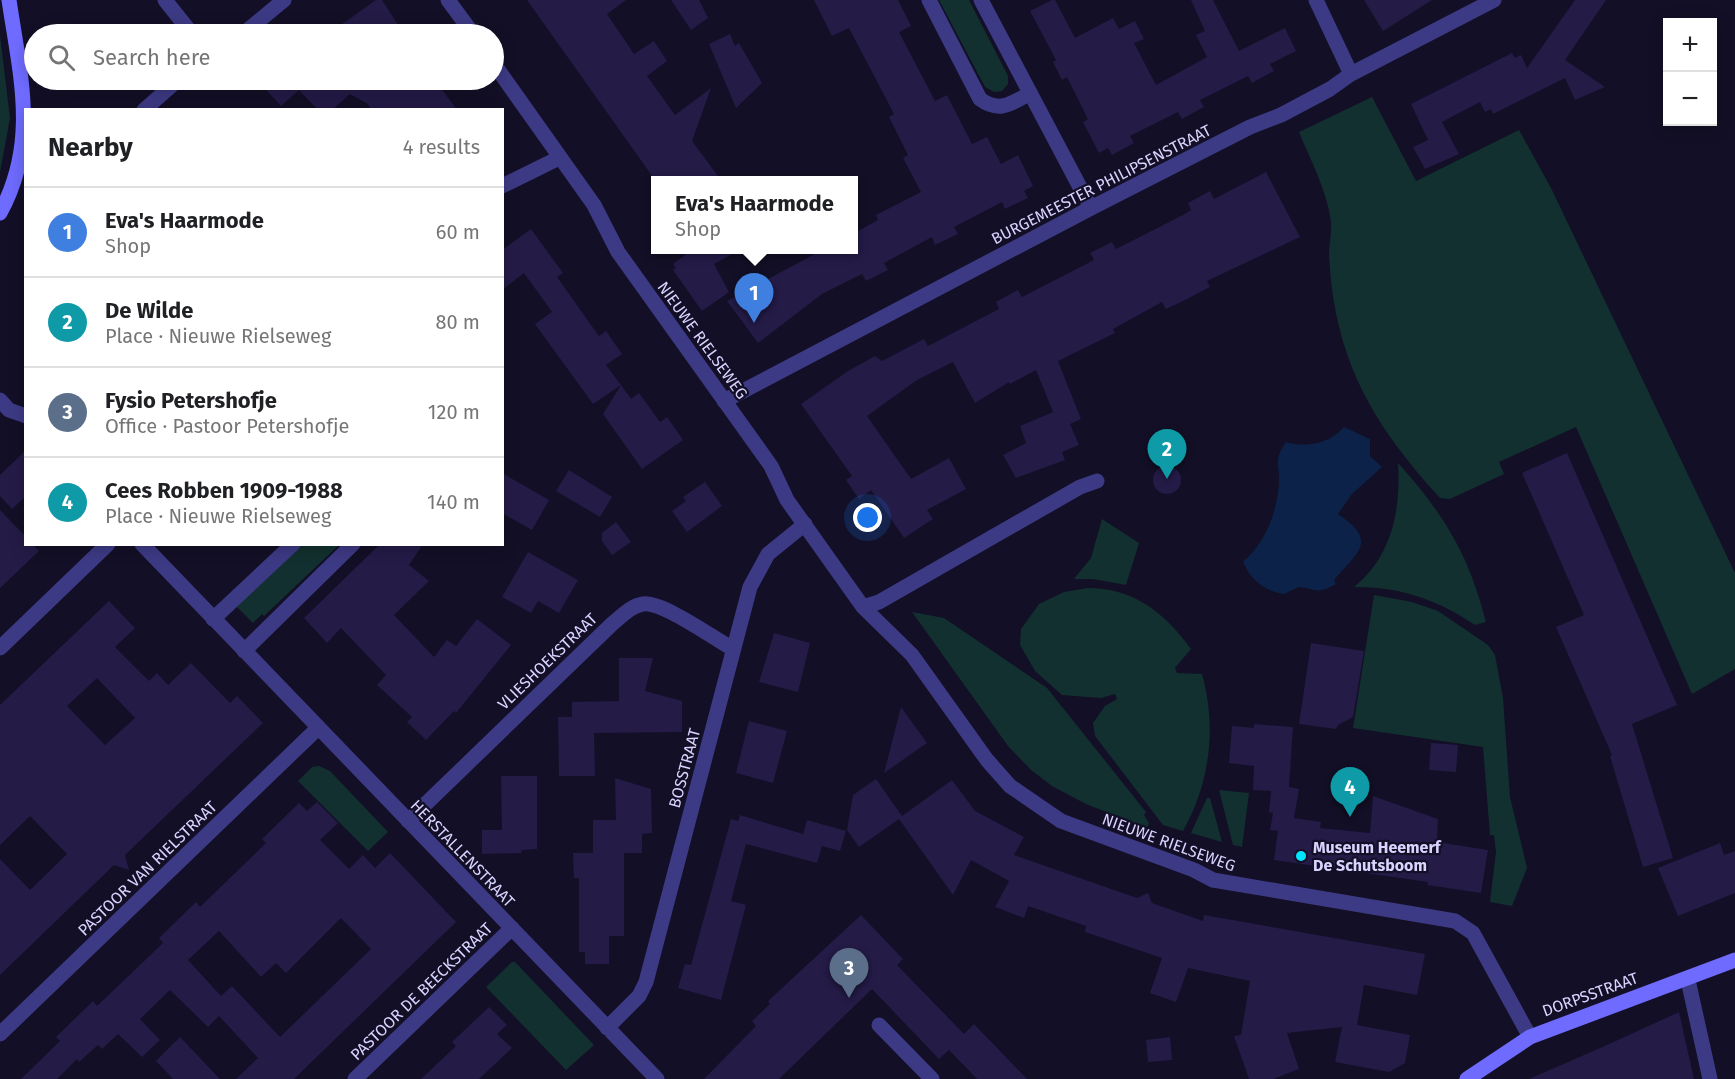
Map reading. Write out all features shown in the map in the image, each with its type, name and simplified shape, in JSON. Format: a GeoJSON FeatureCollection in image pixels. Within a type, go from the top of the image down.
{"type":"FeatureCollection","features":[{"type":"Feature","properties":{"kind":"street"},"geometry":{"type":"LineString","coordinates":[[9,0],[24,108]]}},
{"type":"Feature","properties":{"kind":"street"},"geometry":{"type":"LineString","coordinates":[[165,0],[184,24]]}},
{"type":"Feature","properties":{"kind":"street"},"geometry":{"type":"LineString","coordinates":[[255,24],[284,0]]}},
{"type":"Feature","properties":{"kind":"street"},"geometry":{"type":"LineString","coordinates":[[448,0],[465,24]]}},
{"type":"Feature","properties":{"kind":"street"},"geometry":{"type":"LineString","coordinates":[[929,0],[980,99],[990,106],[1002,108],[1029,94]]}},
{"type":"Feature","properties":{"kind":"street"},"geometry":{"type":"LineString","coordinates":[[981,0],[1091,208]]}},
{"type":"Feature","properties":{"kind":"street"},"geometry":{"type":"LineString","coordinates":[[1316,0],[1352,74]]}},
{"type":"Feature","properties":{"kind":"street","name":"BURGEMEESTER PHILIPSENSTRAAT"},"geometry":{"type":"LineString","coordinates":[[724,401],[1091,208],[1250,127],[1275,118],[1330,89],[1352,74],[1494,0]]}},
{"type":"Feature","properties":{"kind":"street","name":"NIEUWE RIELSEWEG"},"geometry":{"type":"LineString","coordinates":[[504,78],[594,205],[618,252],[771,466],[787,500],[863,608],[912,655],[987,760],[1010,786],[1061,820],[1194,870],[1213,880],[1455,921],[1473,933],[1530,1037]]}},
{"type":"Feature","properties":{"kind":"street"},"geometry":{"type":"LineString","coordinates":[[146,108],[167,90]]}},
{"type":"Feature","properties":{"kind":"street"},"geometry":{"type":"LineString","coordinates":[[0,213],[16,181],[24,133]]}},
{"type":"Feature","properties":{"kind":"street"},"geometry":{"type":"LineString","coordinates":[[504,185],[559,158]]}},
{"type":"Feature","properties":{"kind":"street"},"geometry":{"type":"LineString","coordinates":[[0,400],[9,410],[24,415]]}},
{"type":"Feature","properties":{"kind":"street"},"geometry":{"type":"LineString","coordinates":[[863,608],[888,597],[1080,487],[1097,481]]}},
{"type":"Feature","properties":{"kind":"street","name":"BOSSTRAAT"},"geometry":{"type":"LineString","coordinates":[[608,1028],[639,996],[646,982],[750,587],[768,554],[805,524]]}},
{"type":"Feature","properties":{"kind":"street"},"geometry":{"type":"LineString","coordinates":[[0,648],[106,546]]}},
{"type":"Feature","properties":{"kind":"street","name":"HERSTALLENSTRAAT"},"geometry":{"type":"LineString","coordinates":[[144,546],[657,1079]]}},
{"type":"Feature","properties":{"kind":"street"},"geometry":{"type":"LineString","coordinates":[[213,618],[291,546]]}},
{"type":"Feature","properties":{"kind":"street"},"geometry":{"type":"LineString","coordinates":[[244,651],[351,546]]}},
{"type":"Feature","properties":{"kind":"street","name":"VLIESHOEKSTRAAT"},"geometry":{"type":"LineString","coordinates":[[408,820],[604,631],[632,608],[644,603],[658,607],[733,650]]}},
{"type":"Feature","properties":{"kind":"street","name":"PASTOOR VAN RIELSTRAAT"},"geometry":{"type":"LineString","coordinates":[[0,1034],[318,728]]}},
{"type":"Feature","properties":{"kind":"street","name":"PASTOOR DE BEECKSTRAAT"},"geometry":{"type":"LineString","coordinates":[[355,1079],[512,928]]}},
{"type":"Feature","properties":{"kind":"street","name":"DORPSSTRAAT"},"geometry":{"type":"LineString","coordinates":[[1467,1079],[1530,1037],[1646,993],[1688,980],[1735,960]]}},
{"type":"Feature","properties":{"kind":"street"},"geometry":{"type":"LineString","coordinates":[[1688,980],[1710,1079]]}},
{"type":"Feature","properties":{"kind":"street"},"geometry":{"type":"LineString","coordinates":[[879,1025],[928,1078]]}},
{"type":"Feature","properties":{"kind":"green space"},"geometry":{"type":"Polygon","coordinates":[[[939,0],[969,0],[1008,76],[1008,84],[1002,91],[994,92],[985,87],[939,0]]]}},
{"type":"Feature","properties":{"kind":"green space"},"geometry":{"type":"Polygon","coordinates":[[[0,35],[10,118],[0,172],[0,35]]]}},
{"type":"Feature","properties":{"kind":"green space"},"geometry":{"type":"Polygon","coordinates":[[[1372,97],[1416,181],[1519,130],[1551,188],[1735,573],[1735,669],[1692,694],[1576,427],[1499,462],[1504,474],[1450,499],[1440,498],[1405,457],[1375,413],[1362,390],[1343,341],[1331,284],[1329,210],[1318,176],[1299,132],[1372,97]]]}},
{"type":"Feature","properties":{"kind":"green space"},"geometry":{"type":"Polygon","coordinates":[[[1398,463],[1429,500],[1453,536],[1472,576],[1486,622],[1475,625],[1447,608],[1418,596],[1386,589],[1354,587],[1377,561],[1391,531],[1398,498],[1398,463]]]}},
{"type":"Feature","properties":{"kind":"green space"},"geometry":{"type":"Polygon","coordinates":[[[1102,519],[1139,543],[1126,585],[1093,579],[1074,579],[1091,558],[1102,519]]]}},
{"type":"Feature","properties":{"kind":"green space"},"geometry":{"type":"Polygon","coordinates":[[[296,546],[338,546],[264,616],[262,614],[253,623],[235,605],[296,546]]]}},
{"type":"Feature","properties":{"kind":"green space"},"geometry":{"type":"Polygon","coordinates":[[[1088,588],[1120,592],[1147,605],[1159,614],[1191,649],[1175,668],[1177,673],[1202,674],[1209,714],[1208,754],[1199,794],[1183,831],[1163,825],[1095,736],[1093,723],[1105,706],[1117,699],[1115,694],[1101,698],[1062,695],[1035,671],[1020,645],[1021,629],[1039,604],[1064,592],[1088,588]]]}},
{"type":"Feature","properties":{"kind":"green space"},"geometry":{"type":"Polygon","coordinates":[[[1374,595],[1412,602],[1438,611],[1488,645],[1495,655],[1503,698],[1510,797],[1527,868],[1512,906],[1490,902],[1496,852],[1494,835],[1490,835],[1483,747],[1353,728],[1374,595]]]}},
{"type":"Feature","properties":{"kind":"green space"},"geometry":{"type":"Polygon","coordinates":[[[912,612],[944,618],[1047,688],[1146,812],[1144,815],[1149,823],[1147,828],[1086,804],[1052,786],[1031,770],[1008,746],[912,612]]]}},
{"type":"Feature","properties":{"kind":"green space"},"geometry":{"type":"Polygon","coordinates":[[[319,766],[330,771],[388,832],[368,851],[298,781],[312,767],[319,766]]]}},
{"type":"Feature","properties":{"kind":"green space"},"geometry":{"type":"Polygon","coordinates":[[[1219,790],[1249,793],[1242,847],[1233,845],[1219,790]]]}},
{"type":"Feature","properties":{"kind":"green space"},"geometry":{"type":"Polygon","coordinates":[[[1207,798],[1210,798],[1222,842],[1191,833],[1207,798]]]}},
{"type":"Feature","properties":{"kind":"green space"},"geometry":{"type":"Polygon","coordinates":[[[512,962],[515,962],[594,1045],[566,1070],[486,987],[512,962]]]}},
{"type":"Feature","properties":{"kind":"water"},"geometry":{"type":"Polygon","coordinates":[[[1344,427],[1370,439],[1370,456],[1382,467],[1352,494],[1338,514],[1358,532],[1361,539],[1357,553],[1334,580],[1336,584],[1329,587],[1317,590],[1299,587],[1284,594],[1270,590],[1254,579],[1243,562],[1264,536],[1273,515],[1278,493],[1280,453],[1286,442],[1302,445],[1325,441],[1344,427]]]}},
{"type":"Feature","properties":{"kind":"building"},"geometry":{"type":"Polygon","coordinates":[[[376,0],[382,0],[398,24],[342,24],[376,0]]]}},
{"type":"Feature","properties":{"kind":"building"},"geometry":{"type":"Polygon","coordinates":[[[527,0],[626,0],[607,14],[634,54],[654,41],[667,61],[647,76],[675,115],[711,88],[692,141],[718,176],[652,176],[527,0]]]}},
{"type":"Feature","properties":{"kind":"building"},"geometry":{"type":"Polygon","coordinates":[[[671,0],[699,0],[708,18],[691,30],[671,0]]]}},
{"type":"Feature","properties":{"kind":"building"},"geometry":{"type":"Polygon","coordinates":[[[814,0],[898,0],[911,26],[899,32],[935,101],[947,95],[972,144],[987,137],[1001,164],[1018,155],[1033,186],[1024,191],[1028,198],[1005,209],[1002,202],[954,227],[958,234],[935,245],[932,237],[884,263],[888,270],[866,281],[862,274],[822,294],[758,343],[727,301],[815,254],[858,254],[858,231],[878,220],[876,215],[921,192],[903,158],[908,155],[889,117],[894,114],[849,28],[832,36],[814,0]]]}},
{"type":"Feature","properties":{"kind":"building"},"geometry":{"type":"Polygon","coordinates":[[[1055,0],[1075,38],[1113,18],[1119,29],[1135,21],[1144,39],[1134,43],[1156,85],[1207,57],[1196,35],[1205,31],[1191,0],[1213,0],[1239,51],[1285,28],[1296,51],[1270,64],[1274,71],[1252,83],[1248,76],[1200,100],[1204,107],[1182,119],[1178,112],[1130,136],[1134,143],[1112,155],[1108,148],[1099,153],[1083,122],[1088,119],[1067,77],[1062,80],[1053,62],[1056,60],[1030,11],[1055,0]]]}},
{"type":"Feature","properties":{"kind":"building"},"geometry":{"type":"Polygon","coordinates":[[[1364,0],[1432,0],[1383,31],[1364,0]]]}},
{"type":"Feature","properties":{"kind":"building"},"geometry":{"type":"Polygon","coordinates":[[[1575,0],[1606,0],[1565,60],[1605,87],[1575,100],[1565,78],[1493,114],[1491,109],[1485,112],[1480,102],[1442,122],[1459,154],[1425,169],[1413,147],[1428,140],[1411,104],[1512,53],[1515,58],[1521,55],[1527,68],[1575,0]]]}},
{"type":"Feature","properties":{"kind":"building"},"geometry":{"type":"Polygon","coordinates":[[[730,34],[735,46],[739,43],[762,83],[736,108],[709,44],[730,34]]]}},
{"type":"Feature","properties":{"kind":"building"},"geometry":{"type":"Polygon","coordinates":[[[266,90],[299,90],[281,106],[266,90]]]}},
{"type":"Feature","properties":{"kind":"building"},"geometry":{"type":"Polygon","coordinates":[[[299,90],[442,90],[456,108],[370,108],[368,104],[350,94],[334,108],[316,108],[299,90]]]}},
{"type":"Feature","properties":{"kind":"building"},"geometry":{"type":"Polygon","coordinates":[[[1266,172],[1300,237],[1207,281],[1210,287],[1183,301],[1166,309],[1162,302],[1113,329],[1115,333],[1058,361],[1081,419],[1070,424],[1079,445],[1062,452],[1065,460],[1016,478],[1003,455],[1026,443],[1020,426],[1053,412],[1036,370],[1010,384],[1009,382],[975,403],[953,362],[917,380],[867,416],[911,479],[949,458],[966,489],[927,510],[933,519],[904,538],[871,490],[859,499],[846,480],[852,476],[801,404],[848,371],[875,356],[882,361],[924,339],[928,346],[999,309],[996,302],[1018,290],[1022,297],[1094,260],[1090,253],[1112,242],[1116,249],[1183,215],[1191,210],[1188,203],[1210,191],[1214,199],[1266,172]]]}},
{"type":"Feature","properties":{"kind":"building"},"geometry":{"type":"Polygon","coordinates":[[[531,229],[563,273],[557,277],[599,336],[606,331],[622,354],[606,365],[621,385],[593,404],[535,324],[552,312],[524,273],[504,288],[504,249],[531,229]]]}},
{"type":"Feature","properties":{"kind":"building"},"geometry":{"type":"Polygon","coordinates":[[[686,254],[732,254],[714,264],[729,292],[702,311],[673,270],[676,268],[673,264],[686,254]]]}},
{"type":"Feature","properties":{"kind":"building"},"geometry":{"type":"Polygon","coordinates":[[[621,385],[631,399],[639,393],[660,422],[667,417],[683,440],[642,469],[603,414],[621,385]]]}},
{"type":"Feature","properties":{"kind":"building"},"geometry":{"type":"Polygon","coordinates":[[[24,452],[24,498],[12,509],[0,496],[0,475],[24,452]]]}},
{"type":"Feature","properties":{"kind":"building"},"geometry":{"type":"Polygon","coordinates":[[[1567,453],[1677,705],[1632,724],[1673,858],[1643,867],[1610,756],[1612,755],[1556,627],[1584,615],[1522,473],[1567,453]]]}},
{"type":"Feature","properties":{"kind":"building"},"geometry":{"type":"Polygon","coordinates":[[[1167,466],[1177,470],[1181,480],[1177,490],[1167,494],[1157,490],[1153,480],[1157,470],[1167,466]]]}},
{"type":"Feature","properties":{"kind":"building"},"geometry":{"type":"Polygon","coordinates":[[[569,470],[612,497],[600,517],[556,491],[569,470]]]}},
{"type":"Feature","properties":{"kind":"building"},"geometry":{"type":"Polygon","coordinates":[[[504,474],[549,500],[532,530],[504,514],[504,474]]]}},
{"type":"Feature","properties":{"kind":"building"},"geometry":{"type":"Polygon","coordinates":[[[705,482],[722,506],[687,532],[672,511],[686,501],[683,497],[705,482]]]}},
{"type":"Feature","properties":{"kind":"building"},"geometry":{"type":"Polygon","coordinates":[[[0,510],[24,535],[24,546],[34,546],[39,551],[0,588],[0,510]]]}},
{"type":"Feature","properties":{"kind":"building"},"geometry":{"type":"Polygon","coordinates":[[[616,522],[631,542],[612,555],[602,541],[602,533],[616,522]]]}},
{"type":"Feature","properties":{"kind":"building"},"geometry":{"type":"Polygon","coordinates":[[[378,546],[422,546],[409,565],[429,581],[394,615],[434,657],[447,640],[456,646],[477,619],[511,645],[456,713],[454,711],[426,740],[407,722],[412,717],[377,685],[386,675],[341,628],[327,643],[304,618],[378,546]]]}},
{"type":"Feature","properties":{"kind":"building"},"geometry":{"type":"Polygon","coordinates":[[[528,552],[578,580],[559,613],[538,601],[531,613],[502,597],[528,552]]]}},
{"type":"Feature","properties":{"kind":"building"},"geometry":{"type":"Polygon","coordinates":[[[109,601],[135,628],[115,647],[149,681],[157,673],[168,685],[191,663],[230,703],[237,696],[263,723],[125,855],[129,870],[114,865],[0,975],[0,859],[30,890],[67,854],[30,816],[0,845],[0,705],[109,601]],[[97,678],[67,706],[105,745],[135,718],[97,678]]]}},
{"type":"Feature","properties":{"kind":"building"},"geometry":{"type":"Polygon","coordinates":[[[774,633],[810,643],[798,692],[759,682],[774,633]]]}},
{"type":"Feature","properties":{"kind":"building"},"geometry":{"type":"Polygon","coordinates":[[[1311,643],[1364,651],[1353,717],[1338,725],[1336,729],[1299,724],[1311,643]]]}},
{"type":"Feature","properties":{"kind":"building"},"geometry":{"type":"Polygon","coordinates":[[[619,658],[653,658],[645,691],[682,701],[682,732],[594,733],[595,776],[559,776],[558,717],[572,717],[572,702],[619,701],[619,658]]]}},
{"type":"Feature","properties":{"kind":"building"},"geometry":{"type":"Polygon","coordinates":[[[901,707],[927,743],[884,773],[901,707]]]}},
{"type":"Feature","properties":{"kind":"building"},"geometry":{"type":"Polygon","coordinates":[[[749,721],[787,731],[773,783],[736,773],[749,721]]]}},
{"type":"Feature","properties":{"kind":"building"},"geometry":{"type":"Polygon","coordinates":[[[1254,724],[1293,727],[1289,787],[1299,789],[1294,818],[1321,822],[1320,828],[1370,833],[1373,796],[1438,819],[1437,842],[1488,850],[1481,893],[1427,885],[1428,882],[1274,860],[1278,831],[1270,830],[1273,813],[1269,812],[1271,791],[1253,790],[1254,766],[1229,763],[1232,726],[1254,728],[1254,724]]]}},
{"type":"Feature","properties":{"kind":"building"},"geometry":{"type":"Polygon","coordinates":[[[1431,743],[1458,745],[1456,772],[1429,770],[1431,743]]]}},
{"type":"Feature","properties":{"kind":"building"},"geometry":{"type":"Polygon","coordinates":[[[501,776],[537,776],[537,849],[521,850],[522,853],[482,854],[482,830],[502,830],[501,776]]]}},
{"type":"Feature","properties":{"kind":"building"},"geometry":{"type":"Polygon","coordinates":[[[615,778],[651,789],[652,833],[642,834],[642,853],[624,853],[624,936],[609,936],[609,964],[585,964],[585,952],[579,952],[579,878],[574,878],[573,853],[593,853],[593,820],[616,820],[615,778]]]}},
{"type":"Feature","properties":{"kind":"building"},"geometry":{"type":"Polygon","coordinates":[[[876,779],[902,816],[952,780],[975,811],[1024,837],[1014,855],[1137,898],[1148,893],[1152,903],[1203,921],[1204,915],[1425,954],[1417,995],[1364,985],[1357,1025],[1410,1035],[1405,1063],[1389,1072],[1335,1062],[1342,1027],[1287,1033],[1299,1069],[1273,1079],[1249,1079],[1234,1036],[1241,1035],[1250,981],[1188,968],[1176,1002],[1150,993],[1162,958],[1085,932],[1086,926],[1028,906],[1024,918],[995,907],[1009,881],[971,860],[953,895],[899,819],[859,847],[847,830],[853,795],[876,779]]]}},
{"type":"Feature","properties":{"kind":"building"},"geometry":{"type":"Polygon","coordinates":[[[317,802],[338,823],[320,840],[349,869],[363,855],[375,868],[390,853],[456,922],[294,1079],[236,1079],[258,1058],[219,1016],[208,1027],[170,990],[140,1019],[160,1040],[142,1057],[118,1034],[102,1049],[98,1045],[79,1062],[77,1059],[57,1079],[21,1079],[60,1041],[56,1037],[93,1001],[97,1006],[163,943],[159,938],[196,902],[200,907],[266,843],[262,839],[299,803],[307,811],[317,802]],[[341,918],[286,973],[276,963],[261,977],[219,931],[188,960],[221,996],[232,986],[280,1037],[371,949],[341,918]]]}},
{"type":"Feature","properties":{"kind":"building"},"geometry":{"type":"Polygon","coordinates":[[[740,815],[803,834],[807,820],[846,831],[840,851],[822,846],[817,863],[746,844],[731,901],[746,905],[721,1000],[678,988],[685,964],[691,965],[731,819],[738,821],[740,815]]]}},
{"type":"Feature","properties":{"kind":"building"},"geometry":{"type":"Polygon","coordinates":[[[1720,843],[1724,855],[1735,851],[1735,893],[1678,916],[1658,868],[1720,843]]]}},
{"type":"Feature","properties":{"kind":"building"},"geometry":{"type":"Polygon","coordinates":[[[861,915],[903,959],[897,965],[964,1034],[974,1024],[1027,1079],[977,1079],[949,1050],[939,1059],[872,989],[779,1079],[704,1079],[756,1026],[752,1021],[770,1004],[768,1001],[861,915]]]}},
{"type":"Feature","properties":{"kind":"building"},"geometry":{"type":"Polygon","coordinates":[[[489,1007],[507,1025],[497,1034],[512,1048],[479,1079],[421,1079],[456,1046],[452,1042],[489,1007]]]}},
{"type":"Feature","properties":{"kind":"building"},"geometry":{"type":"Polygon","coordinates":[[[1679,1012],[1694,1079],[1529,1079],[1607,1045],[1679,1012]]]}},
{"type":"Feature","properties":{"kind":"building"},"geometry":{"type":"Polygon","coordinates":[[[180,1037],[220,1079],[173,1079],[156,1061],[180,1037]]]}},
{"type":"Feature","properties":{"kind":"building"},"geometry":{"type":"Polygon","coordinates":[[[1170,1037],[1172,1060],[1148,1062],[1146,1040],[1170,1037]]]}},
{"type":"Feature","properties":{"kind":"place","name":"Eva's Haarmode"},"geometry":{"type":"Point","coordinates":[754,323]}},
{"type":"Feature","properties":{"kind":"place","name":"De Wilde"},"geometry":{"type":"Point","coordinates":[1167,479]}},
{"type":"Feature","properties":{"kind":"place","name":"Cees Robben 1909-1988"},"geometry":{"type":"Point","coordinates":[1350,817]}},
{"type":"Feature","properties":{"kind":"place","name":"Museum Heemerf De Schutsboom"},"geometry":{"type":"Point","coordinates":[1301,856]}},
{"type":"Feature","properties":{"kind":"place","name":"Fysio Petershofje"},"geometry":{"type":"Point","coordinates":[849,998]}}]}
